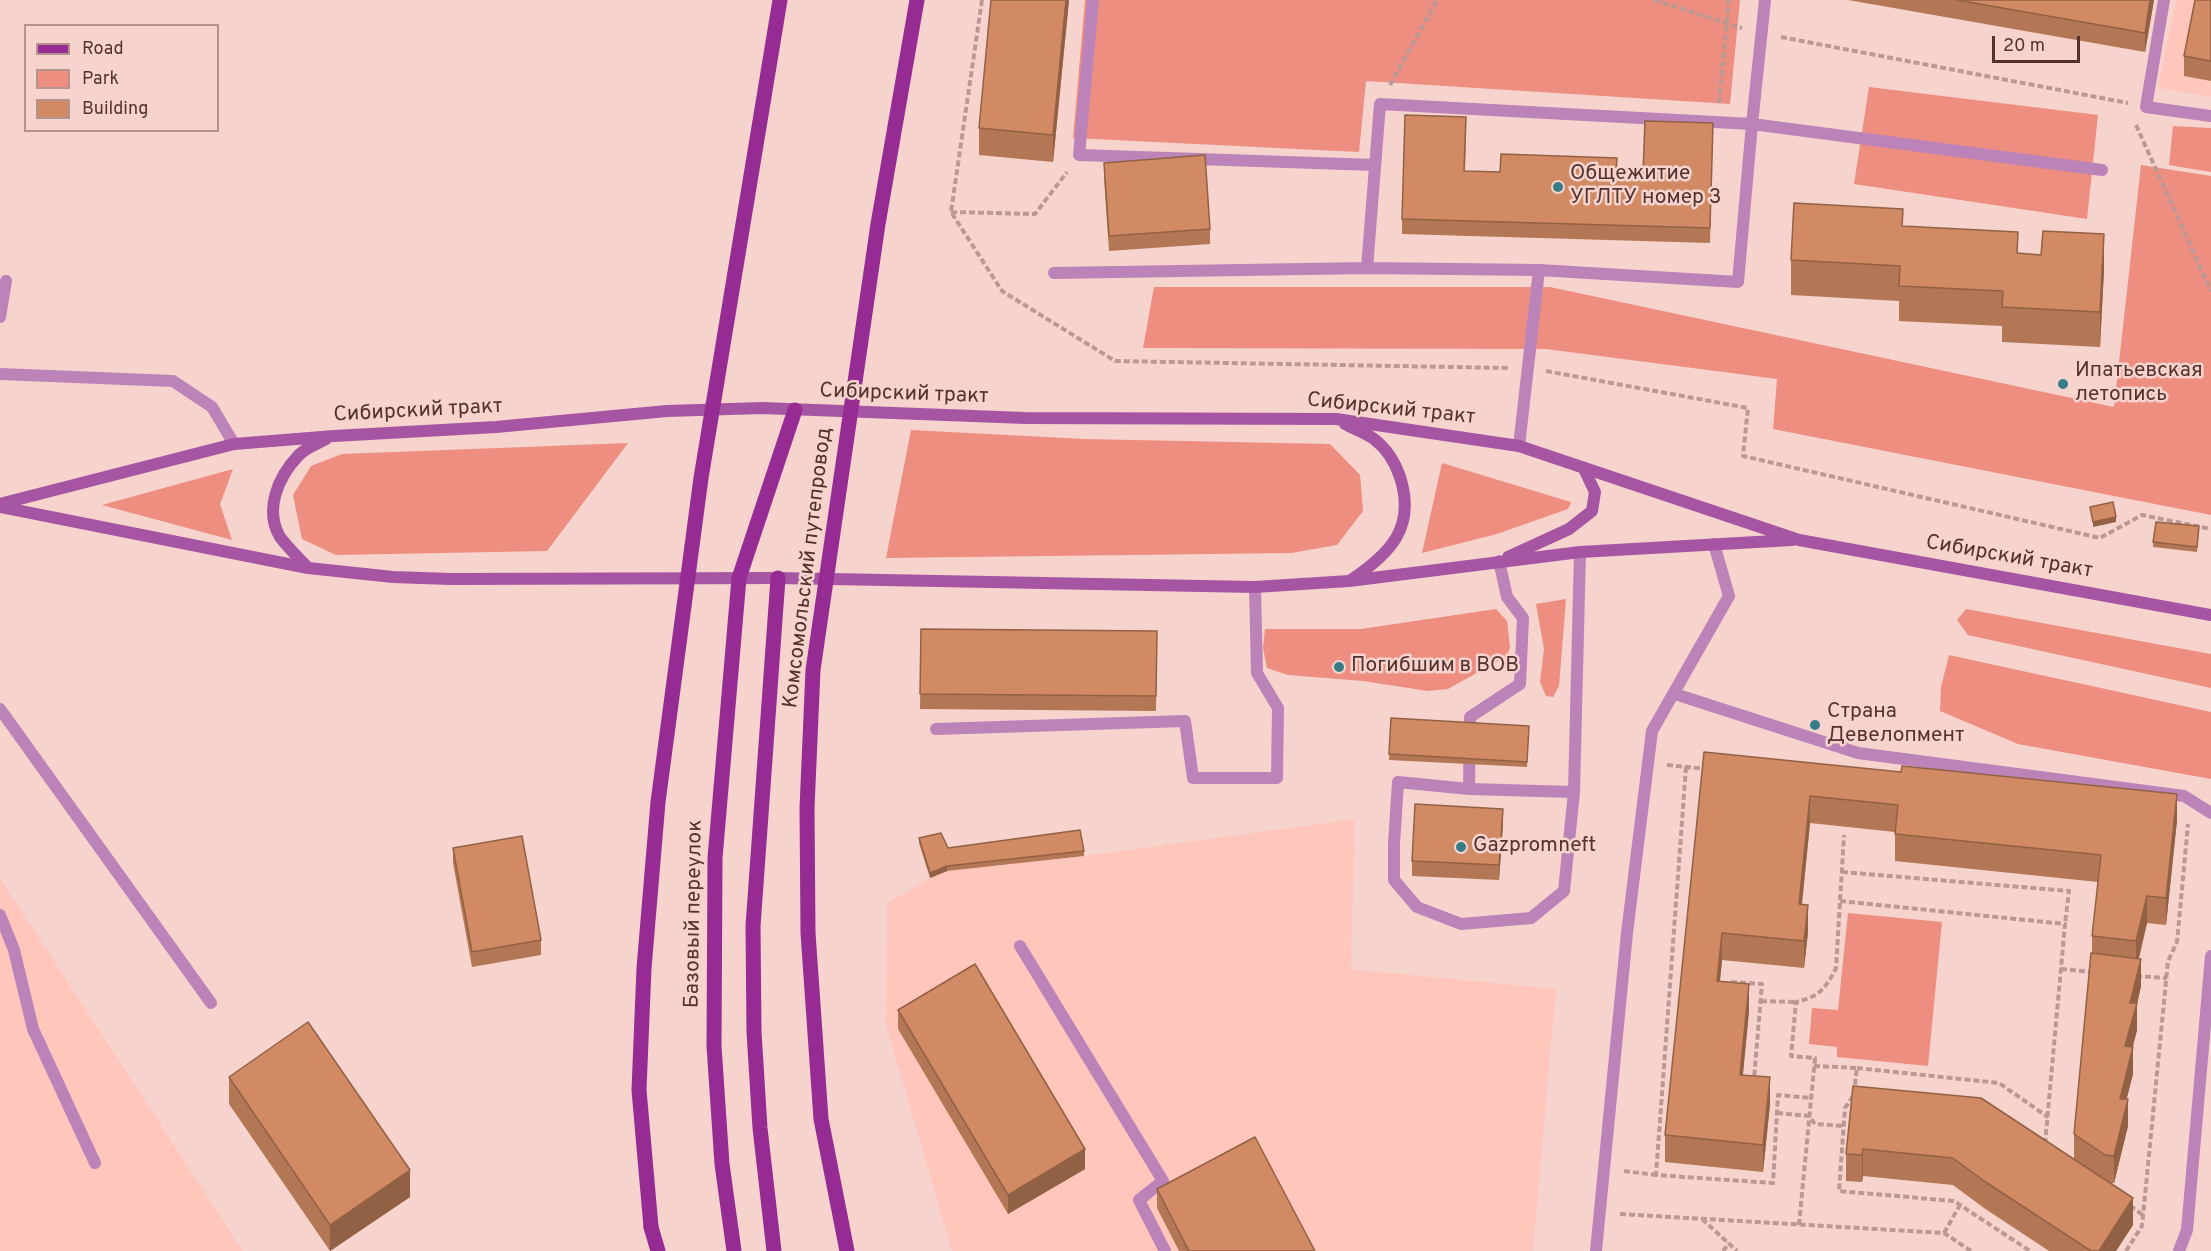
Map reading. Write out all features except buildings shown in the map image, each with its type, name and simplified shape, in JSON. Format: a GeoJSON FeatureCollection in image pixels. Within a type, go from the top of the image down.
{"type":"FeatureCollection","features":[{"type":"Feature","properties":{"kind":"main road"},"geometry":{"type":"LineString","coordinates":[[658,1251],[651,1227],[639,1090],[644,968],[658,802],[701,478],[780,0]]}},
{"type":"Feature","properties":{"kind":"main road","name":"Комсомольский путепровод"},"geometry":{"type":"LineString","coordinates":[[847,1251],[821,1119],[808,933],[807,807],[813,670],[878,224],[917,0]]}},
{"type":"Feature","properties":{"kind":"main road","name":"Сибирский тракт"},"geometry":{"type":"LineString","coordinates":[[0,505],[234,444],[496,427],[667,411],[762,408],[1025,418],[1336,419],[1519,446],[1799,540],[2211,615]]}},
{"type":"Feature","properties":{"kind":"main road","name":"Комсомольский путепровод"},"geometry":{"type":"LineString","coordinates":[[739,578],[795,410]]}},
{"type":"Feature","properties":{"kind":"main road"},"geometry":{"type":"LineString","coordinates":[[1336,419],[1374,440],[1395,461],[1406,510],[1398,536],[1385,553],[1370,567],[1349,581]]}},
{"type":"Feature","properties":{"kind":"main road"},"geometry":{"type":"LineString","coordinates":[[308,568],[279,535],[274,518],[273,500],[283,476],[299,455],[334,436]]}},
{"type":"Feature","properties":{"kind":"main road"},"geometry":{"type":"LineString","coordinates":[[1499,561],[1569,529],[1592,511],[1595,492],[1584,469]]}},
{"type":"Feature","properties":{"kind":"main road","name":"Сибирский тракт"},"geometry":{"type":"LineString","coordinates":[[0,505],[308,568],[393,577],[450,579],[778,578],[1255,587],[1349,581],[1580,552],[1799,540]]}},
{"type":"Feature","properties":{"kind":"main road","name":"Базовый переулок"},"geometry":{"type":"LineString","coordinates":[[734,1251],[722,1164],[714,1046],[715,858],[739,578]]}},
{"type":"Feature","properties":{"kind":"main road"},"geometry":{"type":"LineString","coordinates":[[774,1251],[760,1128],[754,1032],[753,926],[778,578]]}},
{"type":"Feature","properties":{"kind":"lane"},"geometry":{"type":"LineString","coordinates":[[1093,0],[1079,155],[1375,165]]}},
{"type":"Feature","properties":{"kind":"lane"},"geometry":{"type":"LineString","coordinates":[[1054,273],[1367,268],[1539,270],[1738,282],[1765,0]]}},
{"type":"Feature","properties":{"kind":"lane"},"geometry":{"type":"LineString","coordinates":[[2164,0],[2146,106],[2211,116]]}},
{"type":"Feature","properties":{"kind":"lane"},"geometry":{"type":"LineString","coordinates":[[1367,268],[1380,104],[1752,124],[2102,170]]}},
{"type":"Feature","properties":{"kind":"lane"},"geometry":{"type":"LineString","coordinates":[[1519,446],[1539,270]]}},
{"type":"Feature","properties":{"kind":"lane"},"geometry":{"type":"LineString","coordinates":[[0,317],[6,280]]}},
{"type":"Feature","properties":{"kind":"lane"},"geometry":{"type":"LineString","coordinates":[[0,374],[173,381],[212,407],[234,444]]}},
{"type":"Feature","properties":{"kind":"lane"},"geometry":{"type":"LineString","coordinates":[[1596,1251],[1627,933],[1652,730],[1675,694],[1729,596],[1714,544]]}},
{"type":"Feature","properties":{"kind":"lane"},"geometry":{"type":"LineString","coordinates":[[1574,792],[1469,789],[1398,782],[1394,880],[1417,907],[1461,924],[1531,918],[1564,891],[1574,792],[1580,552]]}},
{"type":"Feature","properties":{"kind":"lane"},"geometry":{"type":"LineString","coordinates":[[1469,789],[1470,717],[1520,684],[1523,618],[1507,597],[1499,561]]}},
{"type":"Feature","properties":{"kind":"lane"},"geometry":{"type":"LineString","coordinates":[[936,729],[1185,721],[1193,778],[1277,778],[1278,708],[1257,673],[1255,587]]}},
{"type":"Feature","properties":{"kind":"lane"},"geometry":{"type":"LineString","coordinates":[[1675,694],[1858,753],[2184,796],[2211,813]]}},
{"type":"Feature","properties":{"kind":"lane"},"geometry":{"type":"LineString","coordinates":[[0,709],[211,1003]]}},
{"type":"Feature","properties":{"kind":"lane"},"geometry":{"type":"LineString","coordinates":[[0,915],[14,950],[33,1029],[95,1163]]}},
{"type":"Feature","properties":{"kind":"lane"},"geometry":{"type":"LineString","coordinates":[[1020,946],[1163,1181],[1139,1200],[1165,1251]]}},
{"type":"Feature","properties":{"kind":"lane"},"geometry":{"type":"LineString","coordinates":[[2179,1251],[2187,1230],[2211,956]]}},
{"type":"Feature","properties":{"kind":"path"},"geometry":{"type":"LineString","coordinates":[[982,0],[951,212],[1002,291],[1115,361],[1528,368],[1748,408],[1743,456],[2100,538],[2142,515],[2211,529]]}},
{"type":"Feature","properties":{"kind":"path"},"geometry":{"type":"LineString","coordinates":[[1380,104],[1437,0]]}},
{"type":"Feature","properties":{"kind":"path"},"geometry":{"type":"LineString","coordinates":[[1654,0],[1762,34],[2146,106]]}},
{"type":"Feature","properties":{"kind":"path"},"geometry":{"type":"LineString","coordinates":[[1718,122],[1729,0]]}},
{"type":"Feature","properties":{"kind":"path"},"geometry":{"type":"LineString","coordinates":[[2136,124],[2211,291]]}},
{"type":"Feature","properties":{"kind":"path"},"geometry":{"type":"LineString","coordinates":[[951,212],[1035,214],[1079,155]]}},
{"type":"Feature","properties":{"kind":"path"},"geometry":{"type":"LineString","coordinates":[[1648,764],[1710,769]]}},
{"type":"Feature","properties":{"kind":"path"},"geometry":{"type":"LineString","coordinates":[[1656,1175],[1686,767]]}},
{"type":"Feature","properties":{"kind":"path"},"geometry":{"type":"LineString","coordinates":[[2126,1251],[2142,1226],[2168,961],[2177,942],[2189,814]]}},
{"type":"Feature","properties":{"kind":"path"},"geometry":{"type":"LineString","coordinates":[[1761,1001],[1797,1002],[1812,999],[1828,984],[1836,968],[1844,835]]}},
{"type":"Feature","properties":{"kind":"path"},"geometry":{"type":"LineString","coordinates":[[1842,872],[2068,891],[2045,1147],[2036,1141]]}},
{"type":"Feature","properties":{"kind":"path"},"geometry":{"type":"LineString","coordinates":[[1840,901],[2064,924]]}},
{"type":"Feature","properties":{"kind":"path"},"geometry":{"type":"LineString","coordinates":[[2061,969],[2096,972]]}},
{"type":"Feature","properties":{"kind":"path"},"geometry":{"type":"LineString","coordinates":[[2131,975],[2167,978]]}},
{"type":"Feature","properties":{"kind":"path"},"geometry":{"type":"LineString","coordinates":[[1731,982],[1762,984],[1754,1082]]}},
{"type":"Feature","properties":{"kind":"path"},"geometry":{"type":"LineString","coordinates":[[1797,1002],[1791,1056],[1815,1059],[1799,1225]]}},
{"type":"Feature","properties":{"kind":"path"},"geometry":{"type":"LineString","coordinates":[[1814,1066],[1857,1068],[1999,1083],[2048,1117]]}},
{"type":"Feature","properties":{"kind":"path"},"geometry":{"type":"LineString","coordinates":[[1857,1068],[1854,1095],[1845,1108],[1839,1191],[1954,1201],[2030,1251]]}},
{"type":"Feature","properties":{"kind":"path"},"geometry":{"type":"LineString","coordinates":[[1770,1094],[1811,1098]]}},
{"type":"Feature","properties":{"kind":"path"},"geometry":{"type":"LineString","coordinates":[[1604,1169],[1773,1183],[1778,1095]]}},
{"type":"Feature","properties":{"kind":"path"},"geometry":{"type":"LineString","coordinates":[[1777,1113],[1809,1116],[1815,1124],[1844,1126]]}},
{"type":"Feature","properties":{"kind":"path"},"geometry":{"type":"LineString","coordinates":[[2123,1201],[2143,1215]]}},
{"type":"Feature","properties":{"kind":"path"},"geometry":{"type":"LineString","coordinates":[[1944,1233],[1960,1205]]}},
{"type":"Feature","properties":{"kind":"path"},"geometry":{"type":"LineString","coordinates":[[1600,1213],[1944,1233],[1971,1251]]}},
{"type":"Feature","properties":{"kind":"path"},"geometry":{"type":"LineString","coordinates":[[1701,1219],[1737,1251]]}},
{"type":"Feature","properties":{"kind":"path"},"geometry":{"type":"LineString","coordinates":[[1723,1251],[1729,1244]]}},
{"type":"Feature","properties":{"kind":"shaded area"},"geometry":{"type":"Polygon","coordinates":[[[2176,0],[2211,0],[2211,97],[2158,88],[2176,0]]]}},
{"type":"Feature","properties":{"kind":"shaded area"},"geometry":{"type":"Polygon","coordinates":[[[1355,819],[1351,969],[1556,989],[1533,1251],[952,1251],[886,1025],[887,903],[930,878],[947,871],[1084,856],[1355,819]]]}},
{"type":"Feature","properties":{"kind":"shaded area"},"geometry":{"type":"Polygon","coordinates":[[[0,878],[243,1251],[0,1251],[0,878]]]}},
{"type":"Feature","properties":{"kind":"green space"},"geometry":{"type":"Polygon","coordinates":[[[1085,0],[1740,0],[1730,104],[1366,81],[1359,152],[1073,138],[1085,0]]]}},
{"type":"Feature","properties":{"kind":"green space"},"geometry":{"type":"Polygon","coordinates":[[[1869,87],[2098,115],[2087,219],[1854,184],[1869,87]]]}},
{"type":"Feature","properties":{"kind":"green space"},"geometry":{"type":"Polygon","coordinates":[[[2173,126],[2211,128],[2211,172],[2169,165],[2173,126]]]}},
{"type":"Feature","properties":{"kind":"green space"},"geometry":{"type":"Polygon","coordinates":[[[2141,165],[2211,176],[2211,515],[1773,429],[1777,379],[1546,349],[1143,348],[1154,287],[1550,287],[2114,407],[2141,165]]]}},
{"type":"Feature","properties":{"kind":"green space"},"geometry":{"type":"Polygon","coordinates":[[[911,430],[1084,439],[1330,444],[1360,475],[1363,511],[1337,545],[1291,553],[886,558],[911,430]]]}},
{"type":"Feature","properties":{"kind":"green space"},"geometry":{"type":"Polygon","coordinates":[[[628,443],[547,551],[336,555],[302,539],[293,495],[311,466],[342,454],[628,443]]]}},
{"type":"Feature","properties":{"kind":"green space"},"geometry":{"type":"Polygon","coordinates":[[[1442,463],[1571,502],[1568,509],[1497,534],[1422,553],[1442,463]]]}},
{"type":"Feature","properties":{"kind":"green space"},"geometry":{"type":"Polygon","coordinates":[[[233,469],[220,504],[232,540],[102,505],[233,469]]]}},
{"type":"Feature","properties":{"kind":"green space"},"geometry":{"type":"Polygon","coordinates":[[[1566,599],[1559,686],[1553,697],[1546,696],[1540,682],[1544,649],[1536,604],[1566,599]]]}},
{"type":"Feature","properties":{"kind":"green space"},"geometry":{"type":"Polygon","coordinates":[[[1496,609],[1507,621],[1510,647],[1507,656],[1448,689],[1428,691],[1363,681],[1288,675],[1267,668],[1263,648],[1265,629],[1361,629],[1496,609]]]}},
{"type":"Feature","properties":{"kind":"green space"},"geometry":{"type":"Polygon","coordinates":[[[1966,609],[2211,654],[2211,688],[1968,635],[1957,620],[1966,609]]]}},
{"type":"Feature","properties":{"kind":"green space"},"geometry":{"type":"Polygon","coordinates":[[[1949,655],[2211,712],[2211,779],[2018,744],[1940,711],[1941,687],[1949,655]]]}},
{"type":"Feature","properties":{"kind":"green space"},"geometry":{"type":"Polygon","coordinates":[[[1848,913],[1942,922],[1928,1066],[1837,1057],[1837,1047],[1809,1044],[1812,1008],[1838,1010],[1848,913]]]}},
{"type":"Feature","properties":{"kind":"place","name":"Общежитие УГЛТУ номер 3"},"geometry":{"type":"Point","coordinates":[1558,187]}},
{"type":"Feature","properties":{"kind":"place","name":"Ипатьевская летопись"},"geometry":{"type":"Point","coordinates":[2063,384]}},
{"type":"Feature","properties":{"kind":"place","name":"Погибшим в ВОВ"},"geometry":{"type":"Point","coordinates":[1339,667]}},
{"type":"Feature","properties":{"kind":"place","name":"Страна Девелопмент"},"geometry":{"type":"Point","coordinates":[1815,725]}},
{"type":"Feature","properties":{"kind":"place","name":"Gazpromneft"},"geometry":{"type":"Point","coordinates":[1461,847]}}]}
